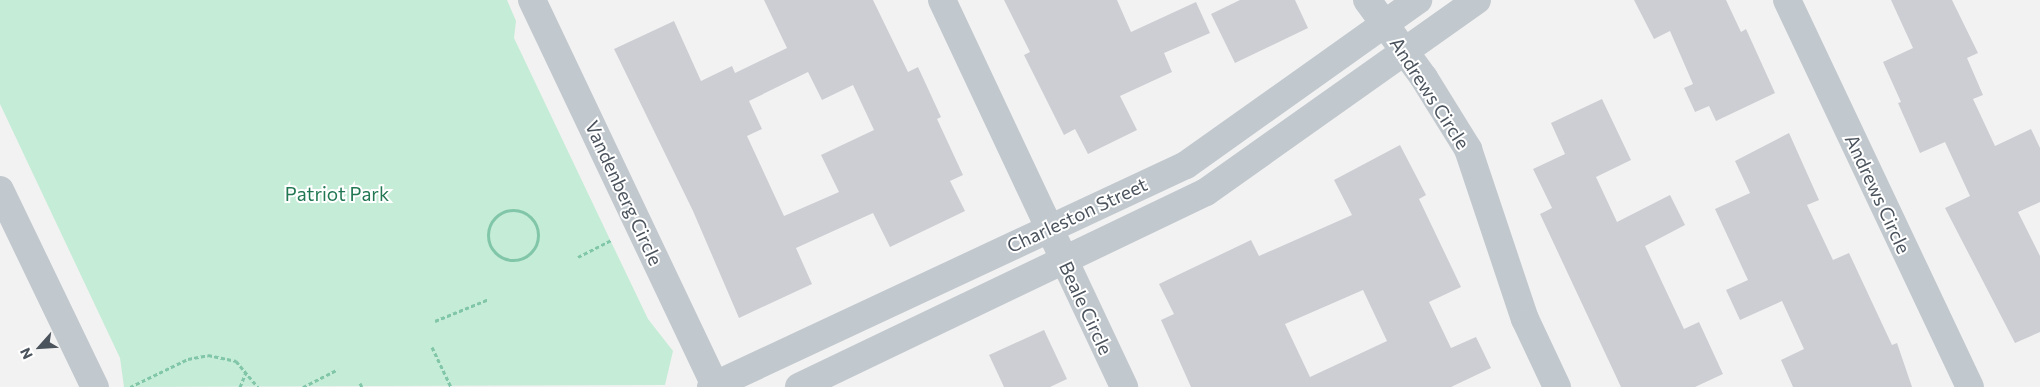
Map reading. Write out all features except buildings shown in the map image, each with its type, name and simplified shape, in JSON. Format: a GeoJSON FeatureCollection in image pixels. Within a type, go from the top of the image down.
{"type":"FeatureCollection","features":[{"type":"Feature","properties":{"kind":"street","name":"Vandenberg Circle"},"geometry":{"type":"LineString","coordinates":[[532,0],[714,386]]}},
{"type":"Feature","properties":{"kind":"street"},"geometry":{"type":"LineString","coordinates":[[942,0],[1049,228]]}},
{"type":"Feature","properties":{"kind":"street","name":"Andrews Circle"},"geometry":{"type":"LineString","coordinates":[[1368,0],[1406,52],[1468,149],[1525,319],[1557,387]]}},
{"type":"Feature","properties":{"kind":"street","name":"Charleston Street"},"geometry":{"type":"LineString","coordinates":[[714,386],[1186,165],[1418,0]]}},
{"type":"Feature","properties":{"kind":"street","name":"Charleston Street"},"geometry":{"type":"LineString","coordinates":[[799,387],[1065,263],[1206,192],[1477,0]]}},
{"type":"Feature","properties":{"kind":"street","name":"Andrews Circle"},"geometry":{"type":"LineString","coordinates":[[1787,0],[1970,387]]}},
{"type":"Feature","properties":{"kind":"street"},"geometry":{"type":"LineString","coordinates":[[0,190],[95,387]]}},
{"type":"Feature","properties":{"kind":"street","name":"Beale Circle"},"geometry":{"type":"LineString","coordinates":[[1049,228],[1124,387]]}},
{"type":"Feature","properties":{"kind":"path"},"geometry":{"type":"LineString","coordinates":[[515,210],[528,215],[537,238],[522,260],[498,256],[488,238],[494,219],[515,210]]}},
{"type":"Feature","properties":{"kind":"path"},"geometry":{"type":"LineString","coordinates":[[578,257],[640,227]]}},
{"type":"Feature","properties":{"kind":"path"},"geometry":{"type":"LineString","coordinates":[[435,321],[489,299]]}},
{"type":"Feature","properties":{"kind":"path"},"geometry":{"type":"LineString","coordinates":[[432,348],[451,387]]}},
{"type":"Feature","properties":{"kind":"path"},"geometry":{"type":"LineString","coordinates":[[130,387],[188,358],[208,355],[236,362],[247,371],[258,387]]}},
{"type":"Feature","properties":{"kind":"path"},"geometry":{"type":"LineString","coordinates":[[303,387],[338,369]]}},
{"type":"Feature","properties":{"kind":"path"},"geometry":{"type":"LineString","coordinates":[[240,387],[247,371]]}},
{"type":"Feature","properties":{"kind":"path"},"geometry":{"type":"LineString","coordinates":[[360,383],[362,387]]}},
{"type":"Feature","properties":{"kind":"green space","name":"Patriot Park"},"geometry":{"type":"Polygon","coordinates":[[[0,0],[507,0],[516,21],[514,38],[648,319],[673,351],[665,385],[124,387],[120,358],[0,104],[0,0]]]}}]}
